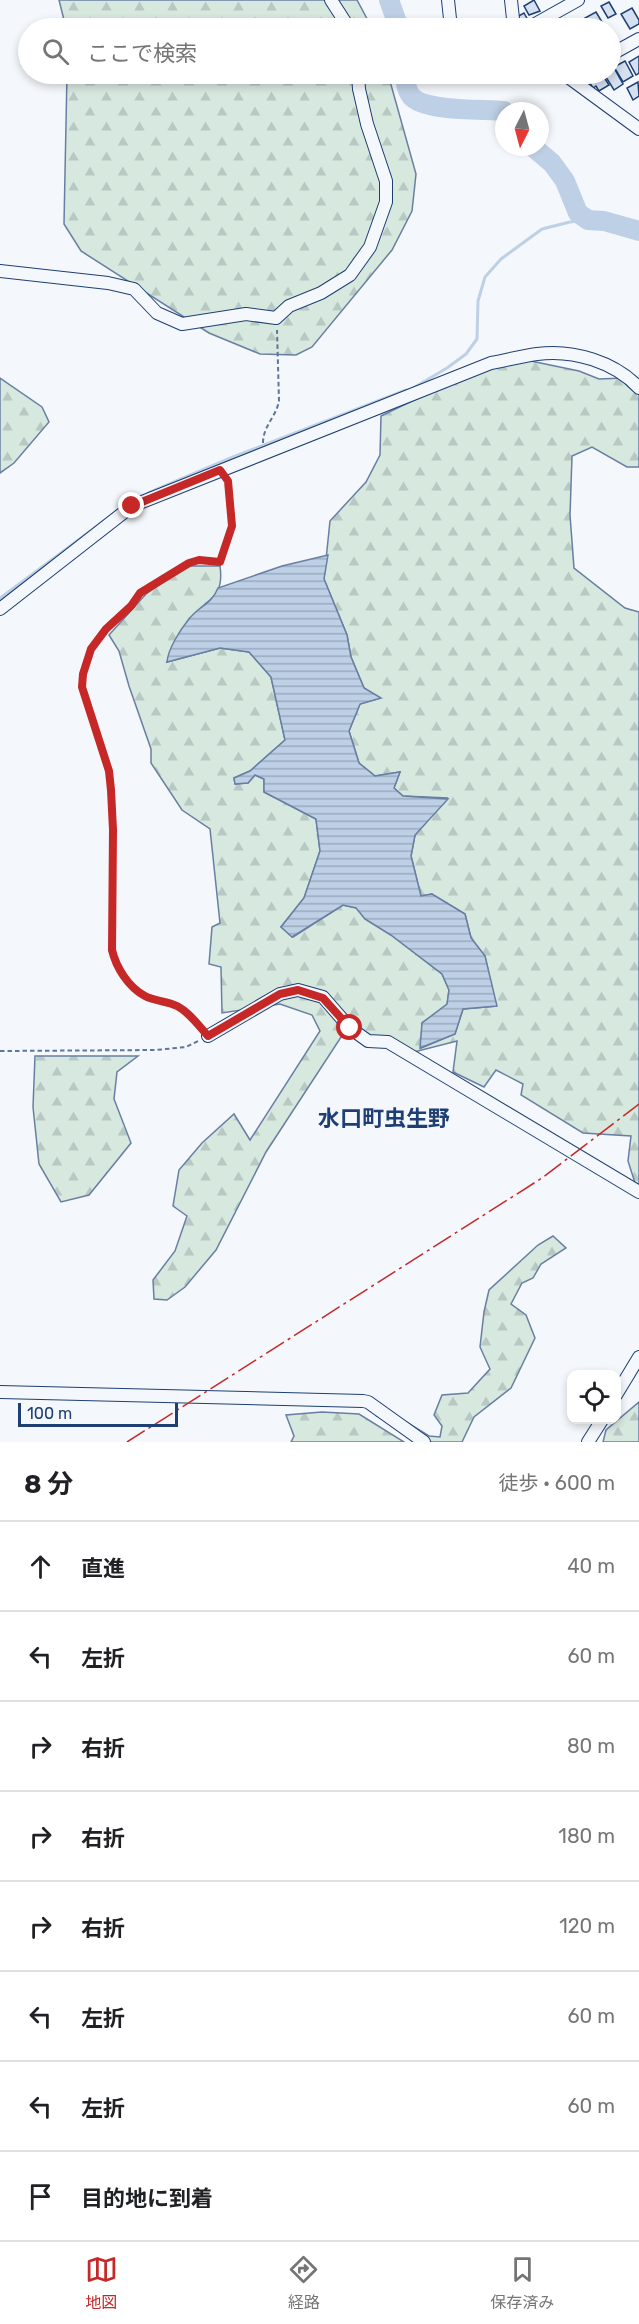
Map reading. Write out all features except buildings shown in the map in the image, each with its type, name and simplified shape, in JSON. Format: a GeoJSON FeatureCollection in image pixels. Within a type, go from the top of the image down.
{"type":"FeatureCollection","features":[{"type":"Feature","properties":{"kind":"street"},"geometry":{"type":"LineString","coordinates":[[331,0],[343,18]]}},
{"type":"Feature","properties":{"kind":"street"},"geometry":{"type":"LineString","coordinates":[[448,0],[450,18]]}},
{"type":"Feature","properties":{"kind":"street"},"geometry":{"type":"LineString","coordinates":[[511,0],[513,18]]}},
{"type":"Feature","properties":{"kind":"street"},"geometry":{"type":"LineString","coordinates":[[546,18],[578,0]]}},
{"type":"Feature","properties":{"kind":"street"},"geometry":{"type":"LineString","coordinates":[[621,49],[639,39]]}},
{"type":"Feature","properties":{"kind":"street"},"geometry":{"type":"LineString","coordinates":[[0,271],[108,283],[134,289],[157,313],[182,324],[246,314],[276,318],[289,306],[321,292],[350,275],[370,246],[386,202],[386,181],[367,124],[359,84]]}},
{"type":"Feature","properties":{"kind":"street"},"geometry":{"type":"LineString","coordinates":[[583,84],[634,118],[639,129]]}},
{"type":"Feature","properties":{"kind":"street"},"geometry":{"type":"LineString","coordinates":[[0,609],[132,506],[491,363],[540,353],[585,356],[627,376],[639,388]]}},
{"type":"Feature","properties":{"kind":"street"},"geometry":{"type":"LineString","coordinates":[[208,1036],[280,994],[298,990],[323,998],[350,1028],[368,1041],[388,1042],[639,1192]]}},
{"type":"Feature","properties":{"kind":"street"},"geometry":{"type":"LineString","coordinates":[[621,1387],[639,1357]]}},
{"type":"Feature","properties":{"kind":"street"},"geometry":{"type":"LineString","coordinates":[[0,1392],[363,1401],[368,1402],[424,1442]]}},
{"type":"Feature","properties":{"kind":"street"},"geometry":{"type":"LineString","coordinates":[[588,1442],[599,1424]]}},
{"type":"Feature","properties":{"kind":"path"},"geometry":{"type":"LineString","coordinates":[[263,441],[265,429],[277,411],[279,401],[276,318]]}},
{"type":"Feature","properties":{"kind":"path"},"geometry":{"type":"LineString","coordinates":[[0,1051],[156,1050],[186,1047],[208,1036],[188,1014],[177,1006],[144,996],[129,982],[115,963],[112,950],[113,830],[109,771],[82,687],[83,674],[91,649],[106,629],[131,606],[140,593],[189,563],[199,560],[220,562],[232,526],[228,481],[220,470]]}},
{"type":"Feature","properties":{"kind":"green space"},"geometry":{"type":"Polygon","coordinates":[[[59,0],[357,0],[367,18],[64,18],[59,0]]]}},
{"type":"Feature","properties":{"kind":"green space"},"geometry":{"type":"Polygon","coordinates":[[[67,84],[391,84],[416,174],[412,211],[392,250],[312,347],[296,355],[260,354],[209,333],[81,251],[64,224],[67,84]]]}},
{"type":"Feature","properties":{"kind":"green space"},"geometry":{"type":"Polygon","coordinates":[[[526,360],[579,371],[599,379],[624,378],[639,392],[639,467],[627,467],[592,447],[572,456],[570,515],[574,568],[625,608],[639,612],[639,1188],[636,1186],[628,1161],[631,1136],[583,1133],[521,1095],[523,1084],[496,1070],[484,1087],[453,1072],[457,1041],[414,1052],[383,1038],[343,1034],[266,1152],[216,1250],[185,1287],[167,1300],[154,1299],[153,1280],[175,1251],[187,1216],[173,1206],[179,1170],[202,1143],[234,1114],[250,1140],[320,1031],[312,1015],[280,1004],[222,1013],[221,967],[209,964],[212,927],[220,923],[210,829],[182,810],[151,763],[151,749],[119,651],[109,635],[146,594],[187,566],[220,566],[221,578],[216,593],[189,620],[167,662],[220,648],[249,652],[271,677],[285,740],[250,771],[234,778],[235,784],[248,783],[255,775],[264,779],[264,792],[316,819],[320,851],[304,898],[281,927],[293,937],[343,905],[357,908],[365,919],[391,935],[442,974],[449,990],[447,1005],[422,1023],[421,1048],[455,1034],[463,1009],[496,1006],[485,956],[471,938],[465,914],[432,894],[421,896],[411,856],[415,835],[447,798],[403,796],[394,788],[400,772],[375,776],[359,763],[349,731],[360,704],[380,698],[364,688],[351,657],[347,635],[324,579],[330,521],[366,482],[380,455],[381,416],[470,376],[526,360]]]}},
{"type":"Feature","properties":{"kind":"green space"},"geometry":{"type":"Polygon","coordinates":[[[0,378],[42,407],[49,422],[14,463],[0,473],[0,378]]]}},
{"type":"Feature","properties":{"kind":"green space"},"geometry":{"type":"Polygon","coordinates":[[[35,1056],[138,1056],[117,1072],[114,1099],[131,1143],[89,1195],[61,1202],[39,1164],[33,1107],[35,1056]]]}},
{"type":"Feature","properties":{"kind":"green space"},"geometry":{"type":"Polygon","coordinates":[[[553,1236],[566,1248],[541,1264],[533,1278],[522,1283],[511,1304],[526,1315],[535,1338],[511,1388],[474,1417],[462,1442],[424,1442],[377,1416],[392,1413],[429,1436],[440,1437],[442,1426],[434,1415],[442,1395],[468,1393],[490,1369],[480,1347],[489,1290],[538,1245],[553,1236]]]}},
{"type":"Feature","properties":{"kind":"green space"},"geometry":{"type":"Polygon","coordinates":[[[639,1402],[639,1442],[603,1442],[606,1430],[613,1424],[621,1424],[621,1417],[639,1402]]]}},
{"type":"Feature","properties":{"kind":"green space"},"geometry":{"type":"Polygon","coordinates":[[[322,1412],[359,1414],[404,1442],[291,1442],[294,1436],[286,1415],[322,1412]]]}},
{"type":"Feature","properties":{"kind":"water"},"geometry":{"type":"Polygon","coordinates":[[[328,555],[324,579],[347,635],[351,657],[364,688],[381,698],[360,704],[349,731],[359,763],[375,776],[400,772],[394,788],[403,796],[448,799],[415,835],[411,856],[421,896],[432,894],[465,914],[471,938],[485,956],[497,1006],[463,1009],[455,1034],[420,1048],[422,1023],[447,1004],[449,990],[442,974],[391,935],[365,919],[356,908],[343,905],[292,937],[281,927],[304,898],[320,851],[316,819],[264,792],[264,779],[255,775],[248,783],[235,784],[234,778],[250,771],[285,740],[271,677],[249,652],[220,648],[167,662],[172,646],[182,629],[193,615],[212,598],[218,588],[282,566],[328,555]]]}},
{"type":"Feature","properties":{"kind":"waterway"},"geometry":{"type":"LineString","coordinates":[[389,0],[395,18]]}},
{"type":"Feature","properties":{"kind":"waterway"},"geometry":{"type":"LineString","coordinates":[[406,84],[411,96],[428,105],[454,109],[495,111]]}},
{"type":"Feature","properties":{"kind":"waterway"},"geometry":{"type":"LineString","coordinates":[[544,156],[565,181],[578,213],[588,220],[604,221],[639,231]]}},
{"type":"Feature","properties":{"kind":"waterway"},"geometry":{"type":"LineString","coordinates":[[415,387],[466,354],[477,339],[478,301],[485,277],[501,259],[542,229],[588,220]]}},
{"type":"Feature","properties":{"kind":"waterway"},"geometry":{"type":"LineString","coordinates":[[148,493],[233,457],[406,390]]}},
{"type":"Feature","properties":{"kind":"waterway"},"geometry":{"type":"LineString","coordinates":[[0,598],[131,501]]}},
{"type":"Feature","properties":{"kind":"power"},"geometry":{"type":"LineString","coordinates":[[127,1442],[542,1178],[639,1104]]}},
{"type":"Feature","properties":{"kind":"district","name":"水口町虫生野"},"geometry":{"type":"Point","coordinates":[384,1118]}},
{"type":"Feature","properties":{"kind":"route"},"geometry":{"type":"LineString","coordinates":[[132,506],[220,470],[228,481],[232,526],[220,562],[199,560],[189,563],[154,582],[140,593],[131,606],[106,629],[91,649],[86,662],[82,687],[109,771],[111,790],[112,950],[115,963],[124,976],[144,996],[177,1006],[188,1014],[208,1036],[280,994],[298,990],[323,998],[350,1028]]}}]}
